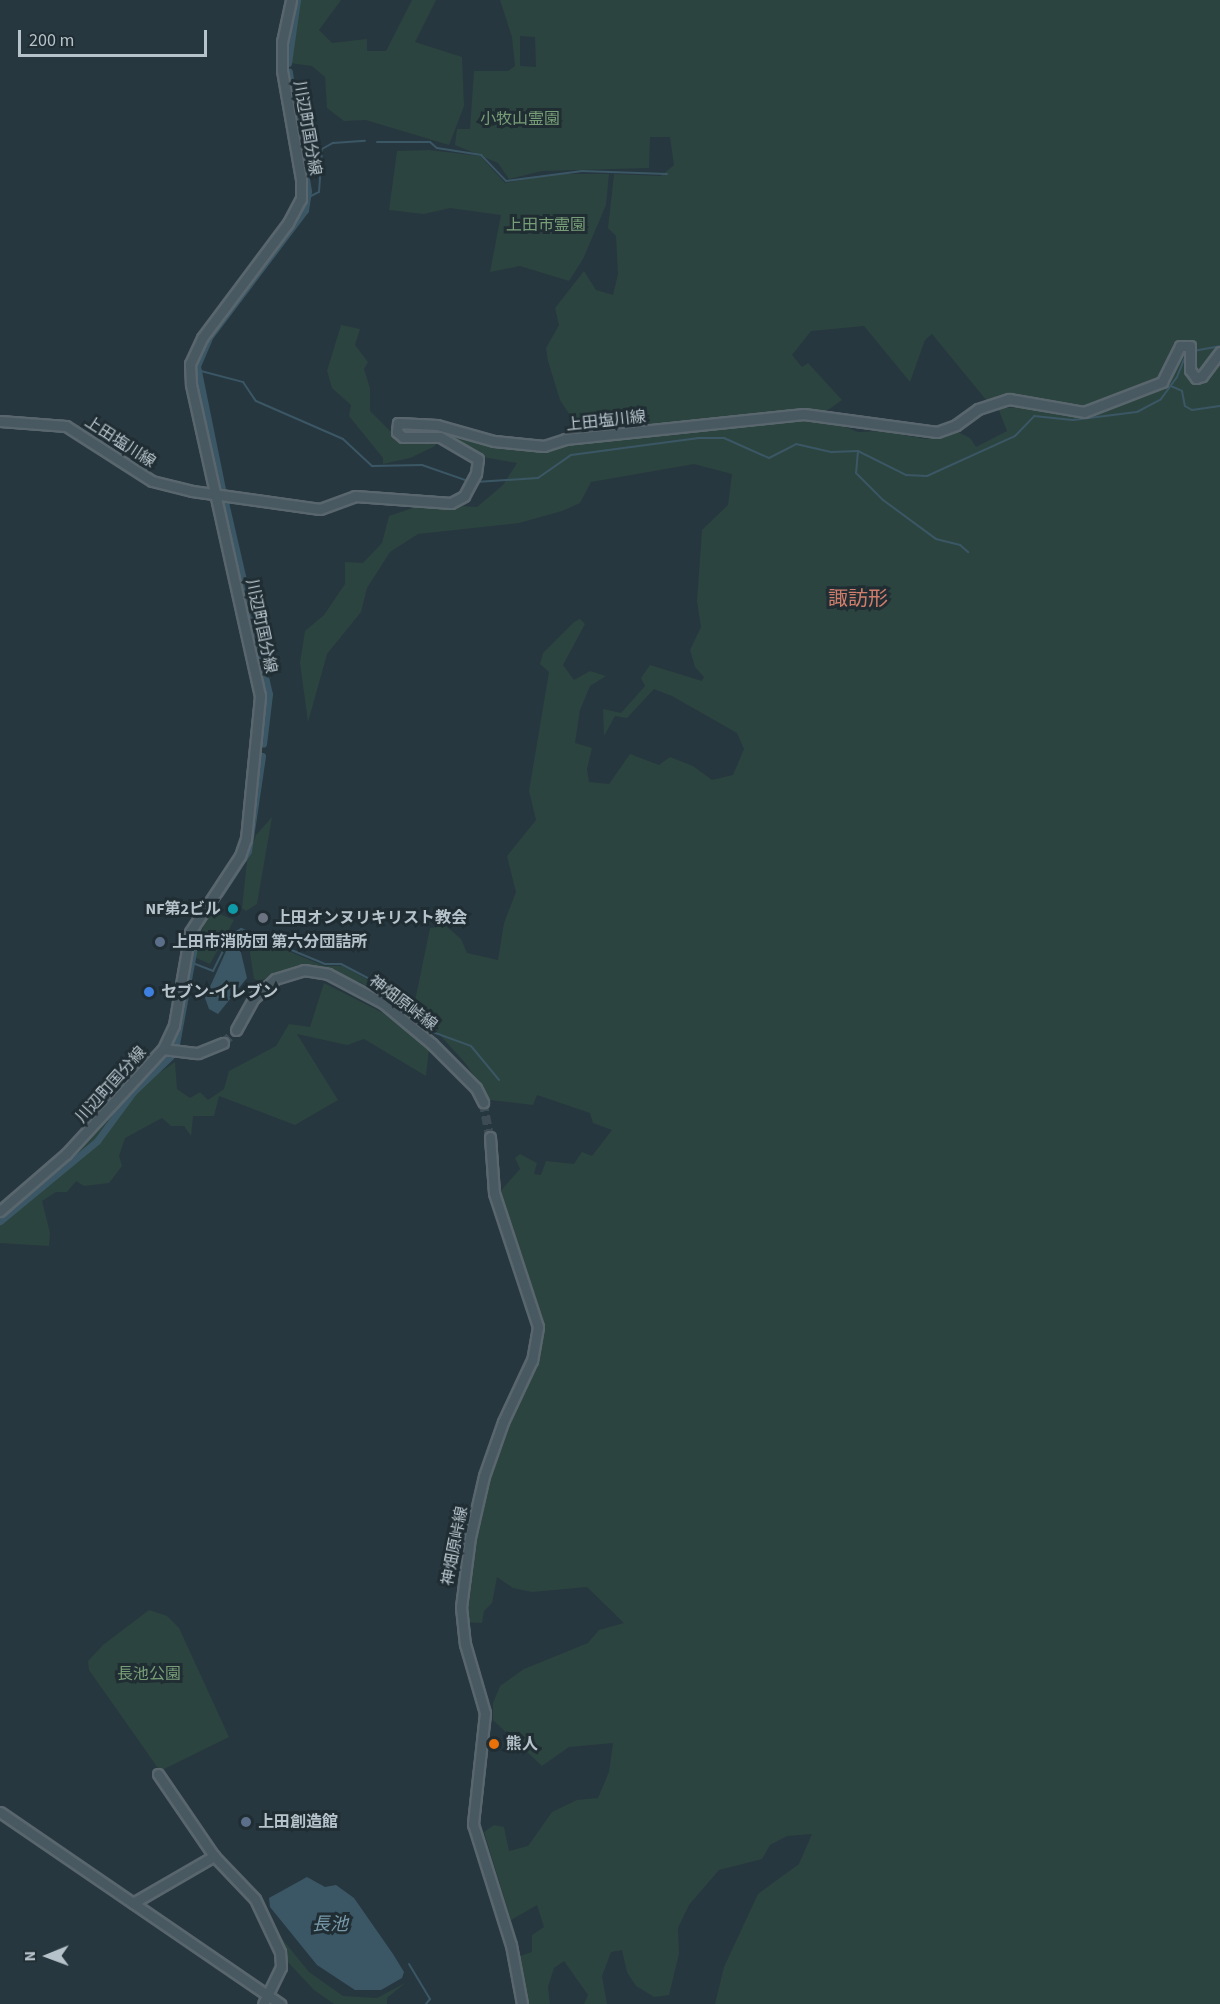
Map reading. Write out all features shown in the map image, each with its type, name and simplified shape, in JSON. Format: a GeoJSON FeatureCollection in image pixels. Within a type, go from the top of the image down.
{"type":"FeatureCollection","features":[{"type":"Feature","properties":{"kind":"street","name":"川辺町国分線"},"geometry":{"type":"LineString","coordinates":[[0,1210],[66,1154],[163,1049],[174,1025],[190,932],[246,839],[258,745],[258,683],[191,384],[190,364],[202,338],[288,223],[301,199],[301,180],[282,70],[282,42],[291,0]]}},
{"type":"Feature","properties":{"kind":"street","name":"上田塩川線"},"geometry":{"type":"LineString","coordinates":[[0,421],[66,426],[152,481],[217,494],[320,509],[355,496],[416,498],[444,503],[460,500],[476,473],[477,459],[440,437],[399,435],[398,423],[437,424],[494,441],[544,446],[565,439],[804,414],[938,432],[956,425],[978,409],[1009,399],[1071,412],[1091,410],[1162,382],[1180,346],[1190,346],[1190,370],[1196,378],[1202,376],[1220,351]]}},
{"type":"Feature","properties":{"kind":"street","name":"神畑原峠線"},"geometry":{"type":"LineString","coordinates":[[236,1030],[254,998],[267,985],[294,972],[328,974],[362,989],[391,1009],[468,1079],[483,1102]]}},
{"type":"Feature","properties":{"kind":"street"},"geometry":{"type":"LineString","coordinates":[[163,1049],[198,1053],[223,1043]]}},
{"type":"Feature","properties":{"kind":"street","name":"神畑原峠線"},"geometry":{"type":"LineString","coordinates":[[490,1137],[494,1193],[538,1327],[534,1353],[484,1476],[470,1538],[461,1607],[465,1644],[484,1713],[473,1824],[511,1945],[522,2004]]}},
{"type":"Feature","properties":{"kind":"street"},"geometry":{"type":"LineString","coordinates":[[158,1774],[214,1856],[255,1899],[280,1952],[278,1974],[263,2004]]}},
{"type":"Feature","properties":{"kind":"street"},"geometry":{"type":"LineString","coordinates":[[0,1812],[280,2004]]}},
{"type":"Feature","properties":{"kind":"street"},"geometry":{"type":"LineString","coordinates":[[133,1903],[214,1856]]}},
{"type":"Feature","properties":{"kind":"green space"},"geometry":{"type":"Polygon","coordinates":[[[298,0],[341,0],[319,30],[332,43],[367,39],[367,51],[386,51],[412,0],[436,0],[415,42],[462,57],[464,106],[449,145],[366,120],[344,121],[327,108],[325,77],[312,66],[290,63],[298,0]]]}},
{"type":"Feature","properties":{"kind":"green space","name":"小牧山霊園"},"geometry":{"type":"Polygon","coordinates":[[[500,0],[1220,0],[1220,347],[1195,374],[1194,347],[1176,346],[1161,378],[1084,409],[1009,396],[987,401],[932,334],[925,340],[910,382],[864,326],[811,331],[792,355],[802,367],[808,363],[842,400],[828,410],[570,435],[571,417],[560,400],[546,348],[559,325],[555,308],[584,271],[596,290],[613,295],[618,274],[616,236],[608,228],[614,174],[661,176],[674,165],[670,137],[650,137],[649,168],[542,171],[509,179],[498,163],[455,145],[457,129],[470,129],[474,71],[508,71],[515,66],[512,37],[500,0]],[[520,36],[520,66],[536,67],[535,37],[520,36]]]}},
{"type":"Feature","properties":{"kind":"green space","name":"上田市霊園"},"geometry":{"type":"Polygon","coordinates":[[[429,150],[480,156],[505,183],[553,174],[609,174],[606,205],[583,259],[569,281],[520,266],[490,272],[501,215],[450,208],[424,214],[389,210],[397,151],[429,150]]]}},
{"type":"Feature","properties":{"kind":"green space"},"geometry":{"type":"Polygon","coordinates":[[[341,325],[360,329],[355,345],[368,362],[364,369],[370,388],[370,411],[390,431],[415,424],[494,443],[565,441],[822,418],[858,432],[881,431],[926,439],[956,431],[970,438],[976,447],[1007,431],[998,408],[1033,407],[1072,416],[1088,415],[1162,386],[1183,350],[1186,351],[1186,376],[1195,385],[1205,380],[1220,357],[1220,2004],[715,2004],[724,1967],[758,1894],[799,1864],[812,1834],[787,1836],[770,1845],[762,1859],[719,1870],[689,1905],[678,1928],[679,1954],[669,1995],[654,1997],[636,1986],[627,1972],[622,1950],[611,1952],[602,1976],[607,2004],[584,2004],[588,1995],[564,1961],[554,1968],[548,1987],[550,2004],[529,2004],[517,1957],[532,1952],[532,1935],[544,1927],[537,1905],[511,1920],[484,1832],[494,1825],[504,1827],[509,1851],[528,1846],[552,1812],[577,1800],[598,1798],[609,1772],[613,1743],[569,1747],[542,1766],[493,1720],[493,1703],[500,1686],[524,1669],[588,1643],[599,1630],[624,1623],[587,1587],[532,1592],[513,1588],[497,1577],[492,1603],[484,1611],[482,1623],[464,1622],[468,1571],[481,1506],[494,1454],[527,1377],[538,1313],[497,1195],[520,1169],[515,1158],[520,1154],[537,1163],[534,1174],[541,1175],[546,1161],[574,1164],[582,1152],[592,1156],[612,1130],[593,1123],[590,1113],[537,1095],[533,1105],[490,1100],[466,1064],[414,1006],[430,928],[446,926],[461,939],[467,953],[498,960],[504,923],[516,892],[507,856],[536,820],[529,791],[549,672],[540,664],[543,653],[574,622],[580,619],[585,624],[563,665],[574,680],[590,671],[606,676],[590,686],[580,710],[575,743],[592,748],[587,769],[589,782],[609,784],[630,754],[659,765],[670,757],[693,766],[712,780],[733,775],[744,749],[737,733],[672,696],[654,689],[627,718],[615,716],[604,736],[603,709],[621,713],[645,686],[641,678],[650,665],[702,681],[704,677],[695,667],[690,650],[701,627],[697,601],[702,530],[728,505],[732,474],[694,464],[591,482],[580,503],[562,511],[519,523],[418,534],[390,552],[367,588],[361,612],[327,654],[308,722],[300,663],[305,631],[324,615],[345,584],[345,562],[363,563],[382,543],[389,516],[425,504],[477,507],[503,485],[517,463],[483,457],[442,435],[435,446],[410,458],[383,464],[383,458],[349,416],[351,405],[332,388],[327,371],[341,325]]]}},
{"type":"Feature","properties":{"kind":"green space"},"geometry":{"type":"Polygon","coordinates":[[[272,817],[257,904],[246,911],[242,908],[247,861],[256,835],[272,817]]]}},
{"type":"Feature","properties":{"kind":"green space"},"geometry":{"type":"Polygon","coordinates":[[[210,910],[234,920],[210,964],[192,956],[210,910]]]}},
{"type":"Feature","properties":{"kind":"green space"},"geometry":{"type":"Polygon","coordinates":[[[254,937],[324,966],[342,966],[387,990],[396,1006],[360,982],[305,967],[280,971],[260,981],[254,979],[250,953],[254,937]]]}},
{"type":"Feature","properties":{"kind":"green space"},"geometry":{"type":"Polygon","coordinates":[[[324,983],[383,1013],[429,1049],[426,1076],[364,1039],[347,1045],[297,1034],[338,1100],[295,1125],[219,1096],[214,1116],[193,1116],[191,1136],[184,1126],[171,1126],[162,1118],[125,1138],[119,1156],[122,1166],[109,1183],[84,1186],[76,1181],[67,1192],[56,1192],[42,1201],[50,1233],[49,1246],[0,1243],[0,1221],[116,1103],[175,1062],[177,1089],[190,1098],[200,1092],[208,1100],[224,1089],[229,1071],[276,1046],[289,1024],[310,1027],[324,983]]]}},
{"type":"Feature","properties":{"kind":"green space","name":"長池公園"},"geometry":{"type":"Polygon","coordinates":[[[149,1610],[167,1616],[179,1628],[229,1737],[160,1771],[89,1670],[88,1661],[103,1645],[149,1610]]]}},
{"type":"Feature","properties":{"kind":"green space"},"geometry":{"type":"Polygon","coordinates":[[[275,1930],[309,1972],[343,1996],[377,1998],[405,1983],[387,1998],[387,2004],[334,2004],[314,1990],[284,1958],[275,1930]]]}},
{"type":"Feature","properties":{"kind":"water"},"geometry":{"type":"Polygon","coordinates":[[[231,940],[238,940],[247,978],[218,1014],[209,1009],[205,998],[231,940]]]}},
{"type":"Feature","properties":{"kind":"water","name":"長池"},"geometry":{"type":"Polygon","coordinates":[[[307,1877],[325,1887],[336,1885],[354,1898],[404,1972],[402,1978],[381,1990],[355,1990],[317,1965],[270,1907],[269,1898],[307,1877]]]}},
{"type":"Feature","properties":{"kind":"waterway"},"geometry":{"type":"LineString","coordinates":[[288,63],[297,0]]}},
{"type":"Feature","properties":{"kind":"waterway"},"geometry":{"type":"LineString","coordinates":[[222,489],[197,366],[210,336],[305,210],[308,191],[289,72]]}},
{"type":"Feature","properties":{"kind":"waterway"},"geometry":{"type":"LineString","coordinates":[[307,198],[319,192],[322,149],[333,143],[365,141]]}},
{"type":"Feature","properties":{"kind":"waterway"},"geometry":{"type":"LineString","coordinates":[[377,142],[430,142],[437,148],[481,155],[506,181],[582,171],[667,174]]}},
{"type":"Feature","properties":{"kind":"waterway"},"geometry":{"type":"LineString","coordinates":[[1193,351],[1220,346]]}},
{"type":"Feature","properties":{"kind":"waterway"},"geometry":{"type":"LineString","coordinates":[[476,482],[538,478],[571,455],[699,438],[724,438],[769,458],[796,444],[832,452],[858,451],[906,475],[927,476],[1015,436],[1034,416],[1073,420],[1137,412],[1161,399],[1177,377],[1186,355]]}},
{"type":"Feature","properties":{"kind":"waterway"},"geometry":{"type":"LineString","coordinates":[[197,370],[243,382],[256,401],[343,439],[372,466],[422,465],[468,481]]}},
{"type":"Feature","properties":{"kind":"waterway"},"geometry":{"type":"LineString","coordinates":[[1171,386],[1182,391],[1185,406],[1192,410],[1220,406]]}},
{"type":"Feature","properties":{"kind":"waterway"},"geometry":{"type":"LineString","coordinates":[[858,451],[856,473],[883,500],[936,539],[960,545],[968,552]]}},
{"type":"Feature","properties":{"kind":"waterway"},"geometry":{"type":"LineString","coordinates":[[225,502],[249,606]]}},
{"type":"Feature","properties":{"kind":"waterway"},"geometry":{"type":"LineString","coordinates":[[251,615],[269,694],[263,744]]}},
{"type":"Feature","properties":{"kind":"waterway"},"geometry":{"type":"LineString","coordinates":[[220,894],[248,851],[262,756]]}},
{"type":"Feature","properties":{"kind":"waterway"},"geometry":{"type":"LineString","coordinates":[[176,1044],[198,925]]}},
{"type":"Feature","properties":{"kind":"waterway"},"geometry":{"type":"LineString","coordinates":[[190,962],[213,971],[231,935],[241,929],[325,964],[341,964],[387,988],[398,1008],[419,1027],[471,1046],[499,1080]]}},
{"type":"Feature","properties":{"kind":"waterway"},"geometry":{"type":"LineString","coordinates":[[0,1221],[97,1141],[133,1092],[171,1056]]}},
{"type":"Feature","properties":{"kind":"waterway"},"geometry":{"type":"LineString","coordinates":[[409,1964],[430,1999],[426,2004]]}},
{"type":"Feature","properties":{"kind":"tunnel"},"geometry":{"type":"LineString","coordinates":[[223,1043],[236,1030]]}},
{"type":"Feature","properties":{"kind":"tunnel"},"geometry":{"type":"LineString","coordinates":[[483,1102],[490,1137]]}},
{"type":"Feature","properties":{"kind":"place","name":"NF第2ビル"},"geometry":{"type":"Point","coordinates":[233,909]}},
{"type":"Feature","properties":{"kind":"place","name":"上田オンヌリキリスト教会"},"geometry":{"type":"Point","coordinates":[263,918]}},
{"type":"Feature","properties":{"kind":"place","name":"上田市消防団 第六分団詰所"},"geometry":{"type":"Point","coordinates":[160,942]}},
{"type":"Feature","properties":{"kind":"place","name":"セブン-イレブン"},"geometry":{"type":"Point","coordinates":[149,992]}},
{"type":"Feature","properties":{"kind":"place","name":"熊人"},"geometry":{"type":"Point","coordinates":[494,1744]}},
{"type":"Feature","properties":{"kind":"place","name":"上田創造館"},"geometry":{"type":"Point","coordinates":[246,1822]}},
{"type":"Feature","properties":{"kind":"district","name":"諏訪形"},"geometry":{"type":"Point","coordinates":[858,599]}}]}
